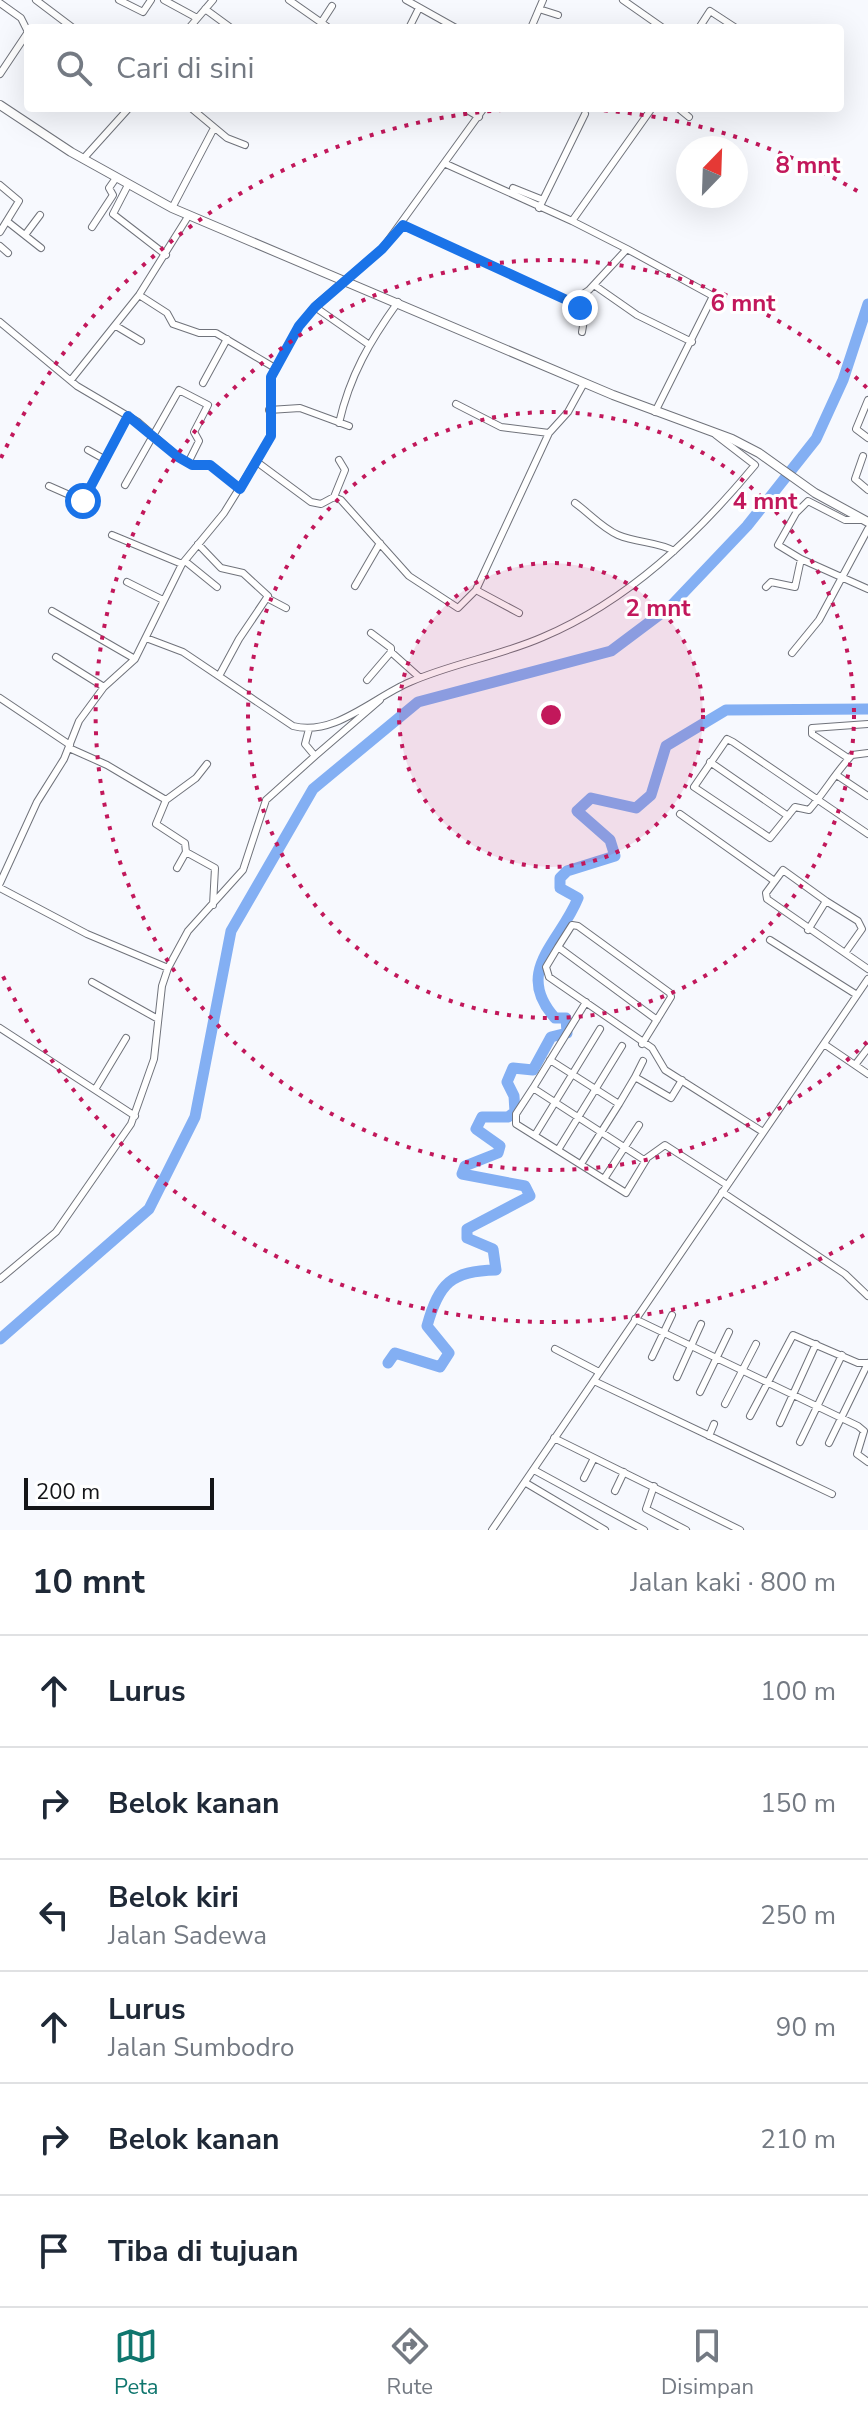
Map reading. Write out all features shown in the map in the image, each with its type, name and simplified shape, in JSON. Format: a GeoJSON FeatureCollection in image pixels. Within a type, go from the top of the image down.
{"type":"FeatureCollection","features":[{"type":"Feature","properties":{"kind":"main road"},"geometry":{"type":"LineString","coordinates":[[0,105],[83,159],[172,208],[584,383],[712,432],[766,458],[810,490],[867,524]]}},
{"type":"Feature","properties":{"kind":"street"},"geometry":{"type":"LineString","coordinates":[[36,0],[65,24]]}},
{"type":"Feature","properties":{"kind":"street"},"geometry":{"type":"LineString","coordinates":[[119,0],[143,12],[151,0]]}},
{"type":"Feature","properties":{"kind":"street"},"geometry":{"type":"LineString","coordinates":[[164,0],[193,23],[213,0]]}},
{"type":"Feature","properties":{"kind":"street"},"geometry":{"type":"LineString","coordinates":[[289,0],[323,24]]}},
{"type":"Feature","properties":{"kind":"street"},"geometry":{"type":"LineString","coordinates":[[406,0],[449,24]]}},
{"type":"Feature","properties":{"kind":"street"},"geometry":{"type":"LineString","coordinates":[[533,24],[543,0]]}},
{"type":"Feature","properties":{"kind":"street"},"geometry":{"type":"LineString","coordinates":[[623,0],[657,24]]}},
{"type":"Feature","properties":{"kind":"street"},"geometry":{"type":"LineString","coordinates":[[0,3],[21,18],[24,24]]}},
{"type":"Feature","properties":{"kind":"street"},"geometry":{"type":"LineString","coordinates":[[315,24],[332,6]]}},
{"type":"Feature","properties":{"kind":"street"},"geometry":{"type":"LineString","coordinates":[[411,24],[419,8]]}},
{"type":"Feature","properties":{"kind":"street"},"geometry":{"type":"LineString","coordinates":[[205,9],[226,24]]}},
{"type":"Feature","properties":{"kind":"street"},"geometry":{"type":"LineString","coordinates":[[539,9],[558,15]]}},
{"type":"Feature","properties":{"kind":"street"},"geometry":{"type":"LineString","coordinates":[[702,24],[710,11],[730,24]]}},
{"type":"Feature","properties":{"kind":"street"},"geometry":{"type":"LineString","coordinates":[[0,74],[24,38]]}},
{"type":"Feature","properties":{"kind":"street"},"geometry":{"type":"LineString","coordinates":[[83,159],[125,112]]}},
{"type":"Feature","properties":{"kind":"street"},"geometry":{"type":"LineString","coordinates":[[196,112],[214,128],[245,145]]}},
{"type":"Feature","properties":{"kind":"street"},"geometry":{"type":"LineString","coordinates":[[471,112],[479,117]]}},
{"type":"Feature","properties":{"kind":"street"},"geometry":{"type":"LineString","coordinates":[[168,968],[87,934],[2,884],[37,802],[72,748],[79,721],[104,687],[135,659],[148,639],[163,600],[186,563],[260,465],[271,436],[274,409],[269,384],[299,326],[315,307],[346,283],[403,225],[482,112]]}},
{"type":"Feature","properties":{"kind":"street"},"geometry":{"type":"LineString","coordinates":[[572,221],[649,112]]}},
{"type":"Feature","properties":{"kind":"street"},"geometry":{"type":"LineString","coordinates":[[683,112],[689,117]]}},
{"type":"Feature","properties":{"kind":"street"},"geometry":{"type":"LineString","coordinates":[[539,208],[585,114]]}},
{"type":"Feature","properties":{"kind":"street"},"geometry":{"type":"LineString","coordinates":[[172,208],[214,128]]}},
{"type":"Feature","properties":{"kind":"street"},"geometry":{"type":"LineString","coordinates":[[446,164],[511,191],[543,200]]}},
{"type":"Feature","properties":{"kind":"street"},"geometry":{"type":"LineString","coordinates":[[92,227],[113,195],[109,188],[116,178]]}},
{"type":"Feature","properties":{"kind":"street"},"geometry":{"type":"LineString","coordinates":[[511,191],[518,179]]}},
{"type":"Feature","properties":{"kind":"street"},"geometry":{"type":"LineString","coordinates":[[0,185],[19,201],[0,232]]}},
{"type":"Feature","properties":{"kind":"street"},"geometry":{"type":"LineString","coordinates":[[128,185],[113,214],[166,255]]}},
{"type":"Feature","properties":{"kind":"street"},"geometry":{"type":"LineString","coordinates":[[511,191],[712,294],[711,304],[655,412]]}},
{"type":"Feature","properties":{"kind":"street"},"geometry":{"type":"LineString","coordinates":[[25,235],[40,215]]}},
{"type":"Feature","properties":{"kind":"street"},"geometry":{"type":"LineString","coordinates":[[71,380],[139,295],[189,215]]}},
{"type":"Feature","properties":{"kind":"street"},"geometry":{"type":"LineString","coordinates":[[8,222],[41,248]]}},
{"type":"Feature","properties":{"kind":"street"},"geometry":{"type":"LineString","coordinates":[[403,225],[571,302],[577,301],[594,285],[627,249]]}},
{"type":"Feature","properties":{"kind":"street"},"geometry":{"type":"LineString","coordinates":[[0,246],[8,253]]}},
{"type":"Feature","properties":{"kind":"street"},"geometry":{"type":"LineString","coordinates":[[594,285],[637,315],[692,342]]}},
{"type":"Feature","properties":{"kind":"street"},"geometry":{"type":"LineString","coordinates":[[139,295],[167,313],[173,324],[227,339],[245,353],[275,368]]}},
{"type":"Feature","properties":{"kind":"street"},"geometry":{"type":"LineString","coordinates":[[577,301],[584,320],[582,332]]}},
{"type":"Feature","properties":{"kind":"street"},"geometry":{"type":"LineString","coordinates":[[339,423],[347,386],[368,344],[398,302]]}},
{"type":"Feature","properties":{"kind":"street"},"geometry":{"type":"LineString","coordinates":[[315,307],[368,344]]}},
{"type":"Feature","properties":{"kind":"street"},"geometry":{"type":"LineString","coordinates":[[0,322],[71,380],[128,416],[188,463],[210,465],[240,489]]}},
{"type":"Feature","properties":{"kind":"street"},"geometry":{"type":"LineString","coordinates":[[116,326],[141,341]]}},
{"type":"Feature","properties":{"kind":"street"},"geometry":{"type":"LineString","coordinates":[[203,383],[227,339]]}},
{"type":"Feature","properties":{"kind":"street"},"geometry":{"type":"LineString","coordinates":[[334,497],[357,514],[409,576],[449,605],[462,607],[476,590],[549,433],[568,412],[584,383]]}},
{"type":"Feature","properties":{"kind":"street"},"geometry":{"type":"LineString","coordinates":[[125,485],[179,390],[208,405],[194,433],[199,442],[188,463]]}},
{"type":"Feature","properties":{"kind":"street"},"geometry":{"type":"LineString","coordinates":[[456,404],[501,427],[549,433]]}},
{"type":"Feature","properties":{"kind":"street"},"geometry":{"type":"LineString","coordinates":[[867,404],[856,429],[868,438]]}},
{"type":"Feature","properties":{"kind":"street"},"geometry":{"type":"LineString","coordinates":[[274,409],[300,408],[349,426]]}},
{"type":"Feature","properties":{"kind":"street"},"geometry":{"type":"LineString","coordinates":[[49,486],[83,501],[128,416]]}},
{"type":"Feature","properties":{"kind":"street"},"geometry":{"type":"LineString","coordinates":[[148,639],[183,652],[269,714],[293,726],[309,729],[329,725],[419,677],[557,631],[626,591],[674,551],[755,465],[712,432]]}},
{"type":"Feature","properties":{"kind":"street"},"geometry":{"type":"LineString","coordinates":[[88,450],[104,459]]}},
{"type":"Feature","properties":{"kind":"street"},"geometry":{"type":"LineString","coordinates":[[863,456],[855,479],[868,490]]}},
{"type":"Feature","properties":{"kind":"street"},"geometry":{"type":"LineString","coordinates":[[260,465],[311,502],[321,504],[334,497],[345,470],[339,460]]}},
{"type":"Feature","properties":{"kind":"street"},"geometry":{"type":"LineString","coordinates":[[792,653],[819,620],[842,578],[867,524],[845,520],[808,501],[796,513],[778,545],[801,559],[842,578],[868,589]]}},
{"type":"Feature","properties":{"kind":"street"},"geometry":{"type":"LineString","coordinates":[[575,503],[615,534],[647,545],[664,545],[674,551]]}},
{"type":"Feature","properties":{"kind":"street"},"geometry":{"type":"LineString","coordinates":[[112,535],[186,563],[217,587]]}},
{"type":"Feature","properties":{"kind":"street"},"geometry":{"type":"LineString","coordinates":[[355,586],[380,543]]}},
{"type":"Feature","properties":{"kind":"street"},"geometry":{"type":"LineString","coordinates":[[201,547],[221,568],[244,574],[264,590],[267,598],[286,608]]}},
{"type":"Feature","properties":{"kind":"street"},"geometry":{"type":"LineString","coordinates":[[766,587],[771,582],[795,587],[801,559]]}},
{"type":"Feature","properties":{"kind":"street"},"geometry":{"type":"LineString","coordinates":[[127,582],[163,600]]}},
{"type":"Feature","properties":{"kind":"street"},"geometry":{"type":"LineString","coordinates":[[476,590],[519,613]]}},
{"type":"Feature","properties":{"kind":"street"},"geometry":{"type":"LineString","coordinates":[[219,676],[243,631],[267,598]]}},
{"type":"Feature","properties":{"kind":"street"},"geometry":{"type":"LineString","coordinates":[[52,611],[135,659]]}},
{"type":"Feature","properties":{"kind":"street"},"geometry":{"type":"LineString","coordinates":[[371,633],[419,677]]}},
{"type":"Feature","properties":{"kind":"street"},"geometry":{"type":"LineString","coordinates":[[367,680],[396,638]]}},
{"type":"Feature","properties":{"kind":"street"},"geometry":{"type":"LineString","coordinates":[[56,657],[104,687]]}},
{"type":"Feature","properties":{"kind":"street"},"geometry":{"type":"LineString","coordinates":[[0,1279],[56,1232],[135,1116],[154,1059],[168,968],[184,937],[243,870],[266,800],[385,695]]}},
{"type":"Feature","properties":{"kind":"street"},"geometry":{"type":"LineString","coordinates":[[0,698],[72,748],[166,800]]}},
{"type":"Feature","properties":{"kind":"street"},"geometry":{"type":"LineString","coordinates":[[868,724],[812,728],[812,734],[852,756],[868,761]]}},
{"type":"Feature","properties":{"kind":"street"},"geometry":{"type":"LineString","coordinates":[[309,729],[305,744],[315,756]]}},
{"type":"Feature","properties":{"kind":"street"},"geometry":{"type":"LineString","coordinates":[[868,753],[852,756],[838,776],[818,800],[807,812],[796,806],[770,838],[696,789],[696,782],[725,740],[730,740],[818,800],[868,834]]}},
{"type":"Feature","properties":{"kind":"street"},"geometry":{"type":"LineString","coordinates":[[710,762],[788,816]]}},
{"type":"Feature","properties":{"kind":"street"},"geometry":{"type":"LineString","coordinates":[[177,868],[186,852],[183,841],[156,824],[166,800],[196,778],[207,764]]}},
{"type":"Feature","properties":{"kind":"street"},"geometry":{"type":"LineString","coordinates":[[838,776],[868,796]]}},
{"type":"Feature","properties":{"kind":"street"},"geometry":{"type":"LineString","coordinates":[[680,814],[773,880]]}},
{"type":"Feature","properties":{"kind":"street"},"geometry":{"type":"LineString","coordinates":[[186,852],[215,868],[213,905]]}},
{"type":"Feature","properties":{"kind":"street"},"geometry":{"type":"LineString","coordinates":[[845,953],[862,926],[785,870],[779,872],[766,892],[767,899],[868,969]]}},
{"type":"Feature","properties":{"kind":"street"},"geometry":{"type":"LineString","coordinates":[[808,930],[826,901]]}},
{"type":"Feature","properties":{"kind":"street"},"geometry":{"type":"LineString","coordinates":[[642,1044],[671,997],[668,991],[576,924],[558,947],[546,973],[642,1044],[655,1051],[662,1068],[763,1132]]}},
{"type":"Feature","properties":{"kind":"street"},"geometry":{"type":"LineString","coordinates":[[770,940],[857,995]]}},
{"type":"Feature","properties":{"kind":"street"},"geometry":{"type":"LineString","coordinates":[[558,947],[657,1020]]}},
{"type":"Feature","properties":{"kind":"street"},"geometry":{"type":"LineString","coordinates":[[492,1530],[868,979]]}},
{"type":"Feature","properties":{"kind":"street"},"geometry":{"type":"LineString","coordinates":[[92,982],[158,1019]]}},
{"type":"Feature","properties":{"kind":"street"},"geometry":{"type":"LineString","coordinates":[[586,1002],[514,1119],[627,1193],[646,1160],[657,1148],[665,1145],[727,1185]]}},
{"type":"Feature","properties":{"kind":"street"},"geometry":{"type":"LineString","coordinates":[[0,1028],[135,1116]]}},
{"type":"Feature","properties":{"kind":"street"},"geometry":{"type":"LineString","coordinates":[[535,1135],[600,1029]]}},
{"type":"Feature","properties":{"kind":"street"},"geometry":{"type":"LineString","coordinates":[[96,1088],[126,1038]]}},
{"type":"Feature","properties":{"kind":"street"},"geometry":{"type":"LineString","coordinates":[[824,1044],[868,1074]]}},
{"type":"Feature","properties":{"kind":"street"},"geometry":{"type":"LineString","coordinates":[[558,1150],[622,1046]]}},
{"type":"Feature","properties":{"kind":"street"},"geometry":{"type":"LineString","coordinates":[[855,1065],[868,1048]]}},
{"type":"Feature","properties":{"kind":"street"},"geometry":{"type":"LineString","coordinates":[[550,1060],[619,1104]]}},
{"type":"Feature","properties":{"kind":"street"},"geometry":{"type":"LineString","coordinates":[[581,1164],[643,1061]]}},
{"type":"Feature","properties":{"kind":"street"},"geometry":{"type":"LineString","coordinates":[[635,1077],[671,1098],[682,1080]]}},
{"type":"Feature","properties":{"kind":"street"},"geometry":{"type":"LineString","coordinates":[[533,1088],[646,1160]]}},
{"type":"Feature","properties":{"kind":"street"},"geometry":{"type":"LineString","coordinates":[[604,1179],[639,1125]]}},
{"type":"Feature","properties":{"kind":"street"},"geometry":{"type":"LineString","coordinates":[[722,1192],[845,1274],[868,1296]]}},
{"type":"Feature","properties":{"kind":"street"},"geometry":{"type":"LineString","coordinates":[[0,1267],[8,1272]]}},
{"type":"Feature","properties":{"kind":"street"},"geometry":{"type":"LineString","coordinates":[[652,1357],[672,1315]]}},
{"type":"Feature","properties":{"kind":"street"},"geometry":{"type":"LineString","coordinates":[[635,1319],[864,1431]]}},
{"type":"Feature","properties":{"kind":"street"},"geometry":{"type":"LineString","coordinates":[[677,1377],[701,1324]]}},
{"type":"Feature","properties":{"kind":"street"},"geometry":{"type":"LineString","coordinates":[[700,1392],[729,1332]]}},
{"type":"Feature","properties":{"kind":"street"},"geometry":{"type":"LineString","coordinates":[[750,1416],[793,1335],[868,1363],[829,1443]]}},
{"type":"Feature","properties":{"kind":"street"},"geometry":{"type":"LineString","coordinates":[[725,1404],[756,1344]]}},
{"type":"Feature","properties":{"kind":"street"},"geometry":{"type":"LineString","coordinates":[[780,1423],[816,1344]]}},
{"type":"Feature","properties":{"kind":"street"},"geometry":{"type":"LineString","coordinates":[[555,1349],[599,1372]]}},
{"type":"Feature","properties":{"kind":"street"},"geometry":{"type":"LineString","coordinates":[[800,1442],[842,1355]]}},
{"type":"Feature","properties":{"kind":"street"},"geometry":{"type":"LineString","coordinates":[[594,1381],[832,1494]]}},
{"type":"Feature","properties":{"kind":"street"},"geometry":{"type":"LineString","coordinates":[[868,1423],[857,1454],[868,1462]]}},
{"type":"Feature","properties":{"kind":"street"},"geometry":{"type":"LineString","coordinates":[[709,1436],[714,1424]]}},
{"type":"Feature","properties":{"kind":"street"},"geometry":{"type":"LineString","coordinates":[[554,1438],[654,1486],[723,1526],[740,1530]]}},
{"type":"Feature","properties":{"kind":"street"},"geometry":{"type":"LineString","coordinates":[[584,1478],[594,1458]]}},
{"type":"Feature","properties":{"kind":"street"},"geometry":{"type":"LineString","coordinates":[[534,1470],[644,1530]]}},
{"type":"Feature","properties":{"kind":"street"},"geometry":{"type":"LineString","coordinates":[[615,1491],[624,1472]]}},
{"type":"Feature","properties":{"kind":"street"},"geometry":{"type":"LineString","coordinates":[[526,1483],[605,1530]]}},
{"type":"Feature","properties":{"kind":"street"},"geometry":{"type":"LineString","coordinates":[[654,1486],[646,1509],[686,1530]]}},
{"type":"Feature","properties":{"kind":"waterway"},"geometry":{"type":"LineString","coordinates":[[0,1339],[149,1209],[195,1117],[231,931],[313,789],[418,702],[611,651],[671,606],[747,526],[816,439],[843,380],[868,304]]}},
{"type":"Feature","properties":{"kind":"waterway"},"geometry":{"type":"LineString","coordinates":[[388,1363],[395,1353],[440,1367],[449,1353],[427,1326],[442,1290],[449,1282],[468,1273],[496,1270],[493,1249],[467,1238],[467,1229],[530,1196],[525,1186],[462,1174],[465,1166],[498,1153],[500,1146],[476,1129],[482,1117],[508,1117],[515,1112],[514,1096],[507,1082],[513,1068],[533,1070],[551,1037],[567,1033],[566,1018],[555,1018],[543,1001],[538,986],[544,957],[578,898],[560,888],[560,878],[567,871],[615,856],[610,840],[577,811],[591,798],[636,808],[651,795],[666,746],[726,710],[868,709]]}},
{"type":"Feature","properties":{"kind":"route"},"geometry":{"type":"LineString","coordinates":[[83,501],[128,416],[178,457],[192,465],[210,465],[240,489],[271,436],[268,394],[271,377],[299,326],[307,314],[349,281],[403,225],[571,302],[577,301],[580,308]]}}]}
